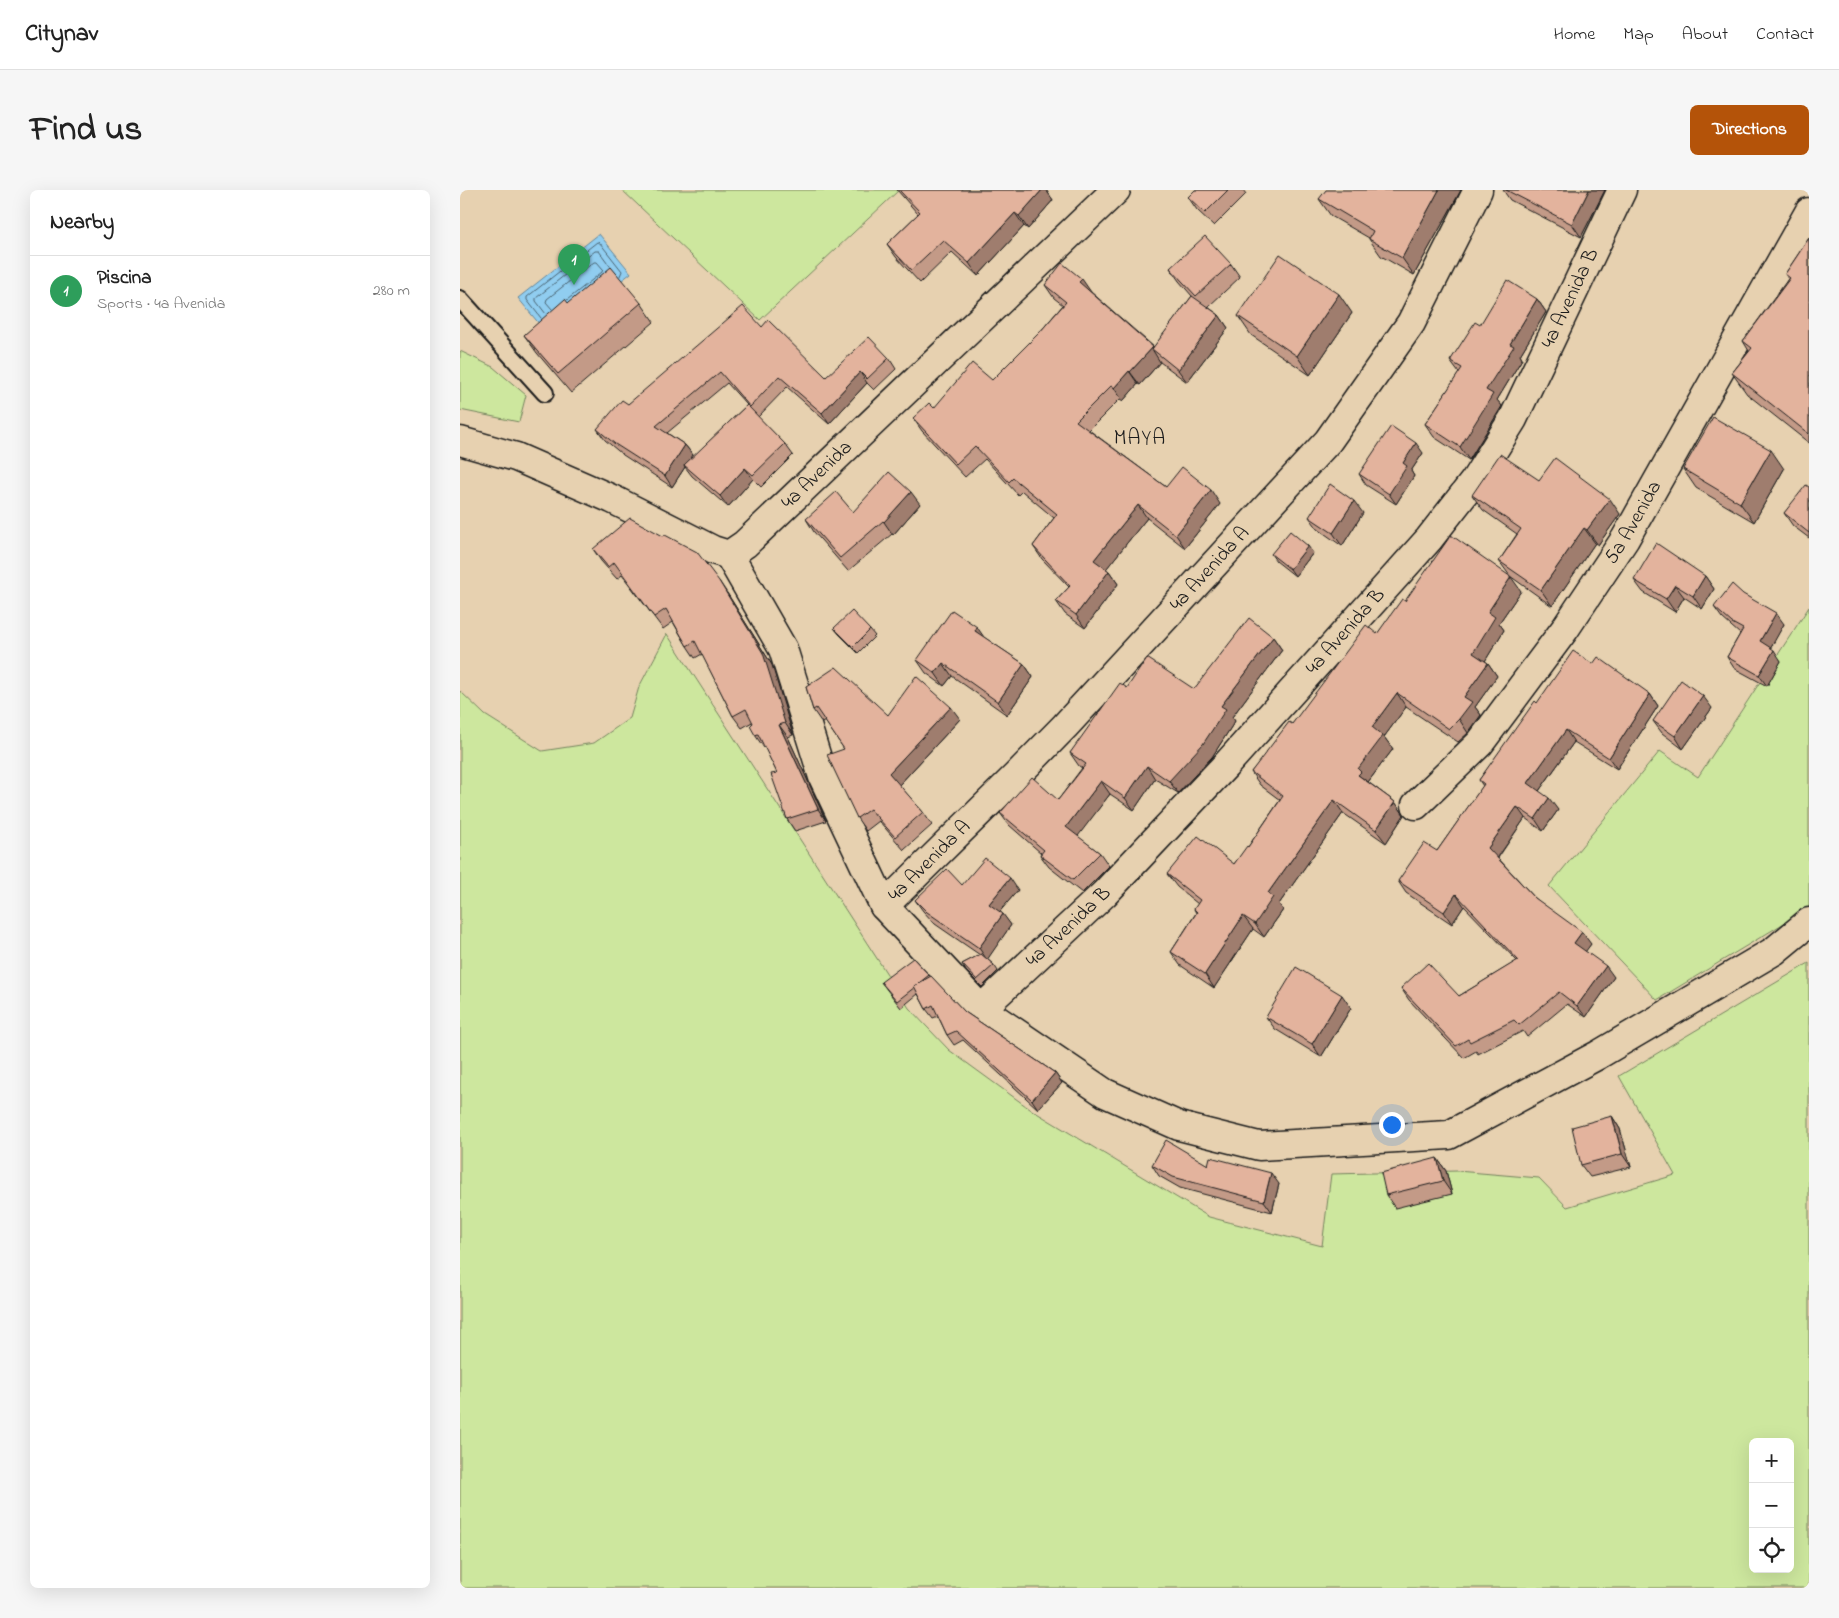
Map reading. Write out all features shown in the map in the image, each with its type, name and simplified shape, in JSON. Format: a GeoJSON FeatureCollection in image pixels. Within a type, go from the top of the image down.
{"type":"FeatureCollection","features":[{"type":"Feature","properties":{"kind":"street","name":"4a Avenida"},"geometry":{"type":"LineString","coordinates":[[729,554],[745,544],[1116,190]]}},
{"type":"Feature","properties":{"kind":"street","name":"4a Avenida A"},"geometry":{"type":"LineString","coordinates":[[884,906],[1051,740],[1328,441],[1411,323],[1478,190]]}},
{"type":"Feature","properties":{"kind":"street","name":"4a Avenida B"},"geometry":{"type":"LineString","coordinates":[[982,1009],[1104,894],[1226,765],[1429,539],[1475,480],[1513,419],[1622,190]]}},
{"type":"Feature","properties":{"kind":"street","name":"5a Avenida"},"geometry":{"type":"LineString","coordinates":[[1416,805],[1480,743],[1565,629],[1625,539],[1809,212]]}},
{"type":"Feature","properties":{"kind":"street"},"geometry":{"type":"LineString","coordinates":[[460,441],[516,457],[612,499],[713,550],[729,554],[782,648],[823,777],[884,906],[982,1009],[1105,1093],[1179,1126],[1259,1146],[1449,1135],[1598,1056],[1774,951],[1809,922]]}},
{"type":"Feature","properties":{"kind":"lane"},"geometry":{"type":"LineString","coordinates":[[460,299],[545,393]]}},
{"type":"Feature","properties":{"kind":"green space"},"geometry":{"type":"Polygon","coordinates":[[[622,190],[899,190],[760,320],[622,190]]]}},
{"type":"Feature","properties":{"kind":"green space"},"geometry":{"type":"Polygon","coordinates":[[[460,351],[493,367],[526,395],[519,422],[460,410],[460,351]]]}},
{"type":"Feature","properties":{"kind":"green space"},"geometry":{"type":"Polygon","coordinates":[[[1809,607],[1809,908],[1657,1000],[1549,886],[1660,751],[1698,777],[1809,607]]]}},
{"type":"Feature","properties":{"kind":"green space"},"geometry":{"type":"Polygon","coordinates":[[[667,634],[909,1008],[949,1050],[1030,1109],[1209,1217],[1322,1246],[1331,1174],[1457,1171],[1539,1178],[1567,1207],[1675,1175],[1619,1076],[1809,963],[1809,1588],[460,1588],[460,691],[485,715],[542,751],[594,743],[630,718],[639,687],[667,634]]]}},
{"type":"Feature","properties":{"kind":"water"},"geometry":{"type":"Polygon","coordinates":[[[599,234],[631,273],[550,337],[518,298],[599,234]]]}},
{"type":"Feature","properties":{"kind":"building"},"geometry":{"type":"Polygon","coordinates":[[[899,190],[1042,190],[1019,216],[1015,213],[969,263],[943,240],[911,270],[887,244],[920,212],[899,190]]]}},
{"type":"Feature","properties":{"kind":"building"},"geometry":{"type":"Polygon","coordinates":[[[1195,190],[1228,190],[1205,213],[1188,197],[1195,190]]]}},
{"type":"Feature","properties":{"kind":"building"},"geometry":{"type":"Polygon","coordinates":[[[1326,190],[1439,190],[1402,258],[1369,239],[1373,231],[1319,199],[1326,190]]]}},
{"type":"Feature","properties":{"kind":"building"},"geometry":{"type":"Polygon","coordinates":[[[1506,190],[1589,190],[1572,224],[1506,190]]]}},
{"type":"Feature","properties":{"kind":"building"},"geometry":{"type":"Polygon","coordinates":[[[1205,236],[1231,264],[1196,296],[1170,268],[1205,236]]]}},
{"type":"Feature","properties":{"kind":"building"},"geometry":{"type":"Polygon","coordinates":[[[1809,238],[1809,434],[1732,373],[1752,348],[1743,341],[1790,278],[1785,274],[1809,238]]]}},
{"type":"Feature","properties":{"kind":"building"},"geometry":{"type":"Polygon","coordinates":[[[1280,254],[1339,294],[1297,356],[1238,316],[1280,254]]]}},
{"type":"Feature","properties":{"kind":"building"},"geometry":{"type":"Polygon","coordinates":[[[1062,263],[1082,279],[1079,282],[1153,347],[1114,388],[1111,386],[1076,421],[1166,487],[1182,467],[1211,490],[1176,535],[1138,505],[1094,560],[1109,571],[1076,615],[1056,601],[1070,586],[1033,546],[1057,514],[1013,478],[1009,482],[975,446],[956,464],[913,418],[929,403],[934,408],[972,363],[992,380],[1039,333],[1066,302],[1045,285],[1062,263]]]}},
{"type":"Feature","properties":{"kind":"building"},"geometry":{"type":"Polygon","coordinates":[[[611,267],[641,303],[558,374],[524,335],[565,299],[568,303],[611,267]]]}},
{"type":"Feature","properties":{"kind":"building"},"geometry":{"type":"Polygon","coordinates":[[[1507,280],[1537,299],[1510,344],[1514,346],[1486,390],[1493,394],[1460,447],[1425,424],[1462,368],[1450,361],[1475,322],[1480,325],[1507,280]]]}},
{"type":"Feature","properties":{"kind":"building"},"geometry":{"type":"Polygon","coordinates":[[[1192,296],[1219,315],[1178,370],[1152,349],[1192,296]]]}},
{"type":"Feature","properties":{"kind":"building"},"geometry":{"type":"Polygon","coordinates":[[[743,306],[762,327],[768,320],[826,377],[869,337],[889,358],[867,379],[860,372],[822,413],[779,376],[750,407],[720,372],[656,426],[685,445],[665,476],[615,444],[597,429],[622,400],[628,404],[743,306]]]}},
{"type":"Feature","properties":{"kind":"building"},"geometry":{"type":"Polygon","coordinates":[[[747,405],[785,444],[753,475],[745,468],[720,496],[684,465],[747,405]]]}},
{"type":"Feature","properties":{"kind":"building"},"geometry":{"type":"Polygon","coordinates":[[[1713,417],[1771,450],[1740,503],[1683,469],[1713,417]]]}},
{"type":"Feature","properties":{"kind":"building"},"geometry":{"type":"Polygon","coordinates":[[[1391,426],[1416,443],[1403,463],[1407,466],[1389,494],[1359,474],[1391,426]]]}},
{"type":"Feature","properties":{"kind":"building"},"geometry":{"type":"Polygon","coordinates":[[[1500,454],[1539,480],[1555,458],[1610,499],[1587,530],[1584,528],[1541,590],[1499,561],[1521,529],[1472,495],[1500,454]]]}},
{"type":"Feature","properties":{"kind":"building"},"geometry":{"type":"Polygon","coordinates":[[[889,472],[911,492],[884,522],[840,558],[806,519],[836,492],[853,512],[889,472]]]}},
{"type":"Feature","properties":{"kind":"building"},"geometry":{"type":"Polygon","coordinates":[[[1330,484],[1354,501],[1333,533],[1309,517],[1330,484]]]}},
{"type":"Feature","properties":{"kind":"building"},"geometry":{"type":"Polygon","coordinates":[[[1806,485],[1809,487],[1809,533],[1784,513],[1806,485]]]}},
{"type":"Feature","properties":{"kind":"building"},"geometry":{"type":"Polygon","coordinates":[[[630,518],[697,552],[719,581],[763,653],[785,723],[779,725],[818,809],[787,819],[771,774],[777,773],[758,734],[755,735],[750,726],[753,723],[746,709],[733,716],[695,641],[687,646],[666,609],[654,617],[614,562],[608,567],[593,549],[630,518]]]}},
{"type":"Feature","properties":{"kind":"building"},"geometry":{"type":"Polygon","coordinates":[[[1290,531],[1308,546],[1290,569],[1271,554],[1290,531]]]}},
{"type":"Feature","properties":{"kind":"building"},"geometry":{"type":"Polygon","coordinates":[[[1451,535],[1511,577],[1488,612],[1495,617],[1473,653],[1488,663],[1464,697],[1472,702],[1449,729],[1397,693],[1372,727],[1383,736],[1358,769],[1361,772],[1358,775],[1395,802],[1376,830],[1334,800],[1268,893],[1273,897],[1255,924],[1243,916],[1205,974],[1171,952],[1197,912],[1194,909],[1200,900],[1167,874],[1198,836],[1234,864],[1283,796],[1251,772],[1289,722],[1292,724],[1366,625],[1377,634],[1402,599],[1405,601],[1451,535]]]}},
{"type":"Feature","properties":{"kind":"building"},"geometry":{"type":"Polygon","coordinates":[[[1656,543],[1705,576],[1693,596],[1675,585],[1666,599],[1634,580],[1656,543]]]}},
{"type":"Feature","properties":{"kind":"building"},"geometry":{"type":"Polygon","coordinates":[[[1732,584],[1743,594],[1776,613],[1760,641],[1774,650],[1759,675],[1727,657],[1743,629],[1732,623],[1714,607],[1732,584]]]}},
{"type":"Feature","properties":{"kind":"building"},"geometry":{"type":"Polygon","coordinates":[[[952,610],[977,627],[975,631],[1024,664],[998,702],[943,663],[935,673],[917,660],[952,610]]]}},
{"type":"Feature","properties":{"kind":"building"},"geometry":{"type":"Polygon","coordinates":[[[852,611],[870,630],[853,647],[834,628],[852,611]]]}},
{"type":"Feature","properties":{"kind":"building"},"geometry":{"type":"Polygon","coordinates":[[[1249,618],[1273,637],[1221,706],[1226,709],[1203,744],[1169,781],[1147,766],[1125,798],[1101,781],[1066,827],[1100,853],[1073,880],[1040,855],[1044,850],[1000,813],[1032,777],[1058,800],[1086,764],[1070,753],[1120,683],[1127,688],[1147,658],[1194,689],[1249,618]]]}},
{"type":"Feature","properties":{"kind":"building"},"geometry":{"type":"Polygon","coordinates":[[[1573,651],[1593,664],[1598,657],[1650,694],[1609,758],[1566,730],[1528,783],[1549,798],[1535,819],[1517,807],[1488,848],[1535,898],[1582,932],[1574,943],[1606,966],[1577,1006],[1559,992],[1519,1025],[1514,1020],[1470,1042],[1468,1039],[1456,1046],[1401,988],[1428,963],[1459,996],[1518,960],[1456,894],[1444,912],[1398,881],[1424,843],[1437,851],[1484,784],[1479,780],[1535,701],[1537,703],[1573,651]]]}},
{"type":"Feature","properties":{"kind":"building"},"geometry":{"type":"Polygon","coordinates":[[[836,667],[888,715],[916,676],[951,707],[889,773],[923,812],[895,837],[870,809],[857,818],[827,755],[844,749],[816,708],[813,710],[806,687],[836,667]]]}},
{"type":"Feature","properties":{"kind":"building"},"geometry":{"type":"Polygon","coordinates":[[[1681,680],[1703,696],[1675,736],[1653,721],[1681,680]]]}},
{"type":"Feature","properties":{"kind":"building"},"geometry":{"type":"Polygon","coordinates":[[[985,858],[1010,878],[989,904],[1003,914],[979,948],[927,912],[915,900],[947,869],[962,885],[985,858]]]}},
{"type":"Feature","properties":{"kind":"building"},"geometry":{"type":"Polygon","coordinates":[[[981,954],[994,965],[977,980],[962,964],[981,954]]]}},
{"type":"Feature","properties":{"kind":"building"},"geometry":{"type":"Polygon","coordinates":[[[913,958],[929,975],[897,1001],[881,982],[913,958]]]}},
{"type":"Feature","properties":{"kind":"building"},"geometry":{"type":"Polygon","coordinates":[[[1296,967],[1342,995],[1312,1044],[1266,1017],[1296,967]]]}},
{"type":"Feature","properties":{"kind":"building"},"geometry":{"type":"Polygon","coordinates":[[[931,976],[965,1012],[1055,1073],[1032,1100],[956,1031],[947,1035],[933,1005],[926,1009],[914,986],[931,976]]]}},
{"type":"Feature","properties":{"kind":"building"},"geometry":{"type":"Polygon","coordinates":[[[1612,1116],[1622,1154],[1581,1165],[1572,1127],[1612,1116]]]}},
{"type":"Feature","properties":{"kind":"building"},"geometry":{"type":"Polygon","coordinates":[[[1166,1140],[1208,1165],[1210,1157],[1271,1173],[1264,1201],[1173,1177],[1152,1165],[1166,1140]]]}},
{"type":"Feature","properties":{"kind":"building"},"geometry":{"type":"Polygon","coordinates":[[[1437,1158],[1443,1181],[1386,1195],[1381,1173],[1437,1158]]]}},
{"type":"Feature","properties":{"kind":"place","name":"Piscina"},"geometry":{"type":"Point","coordinates":[574,285]}},
{"type":"Feature","properties":{"kind":"district","name":"MAYA"},"geometry":{"type":"Point","coordinates":[1140,439]}}]}
